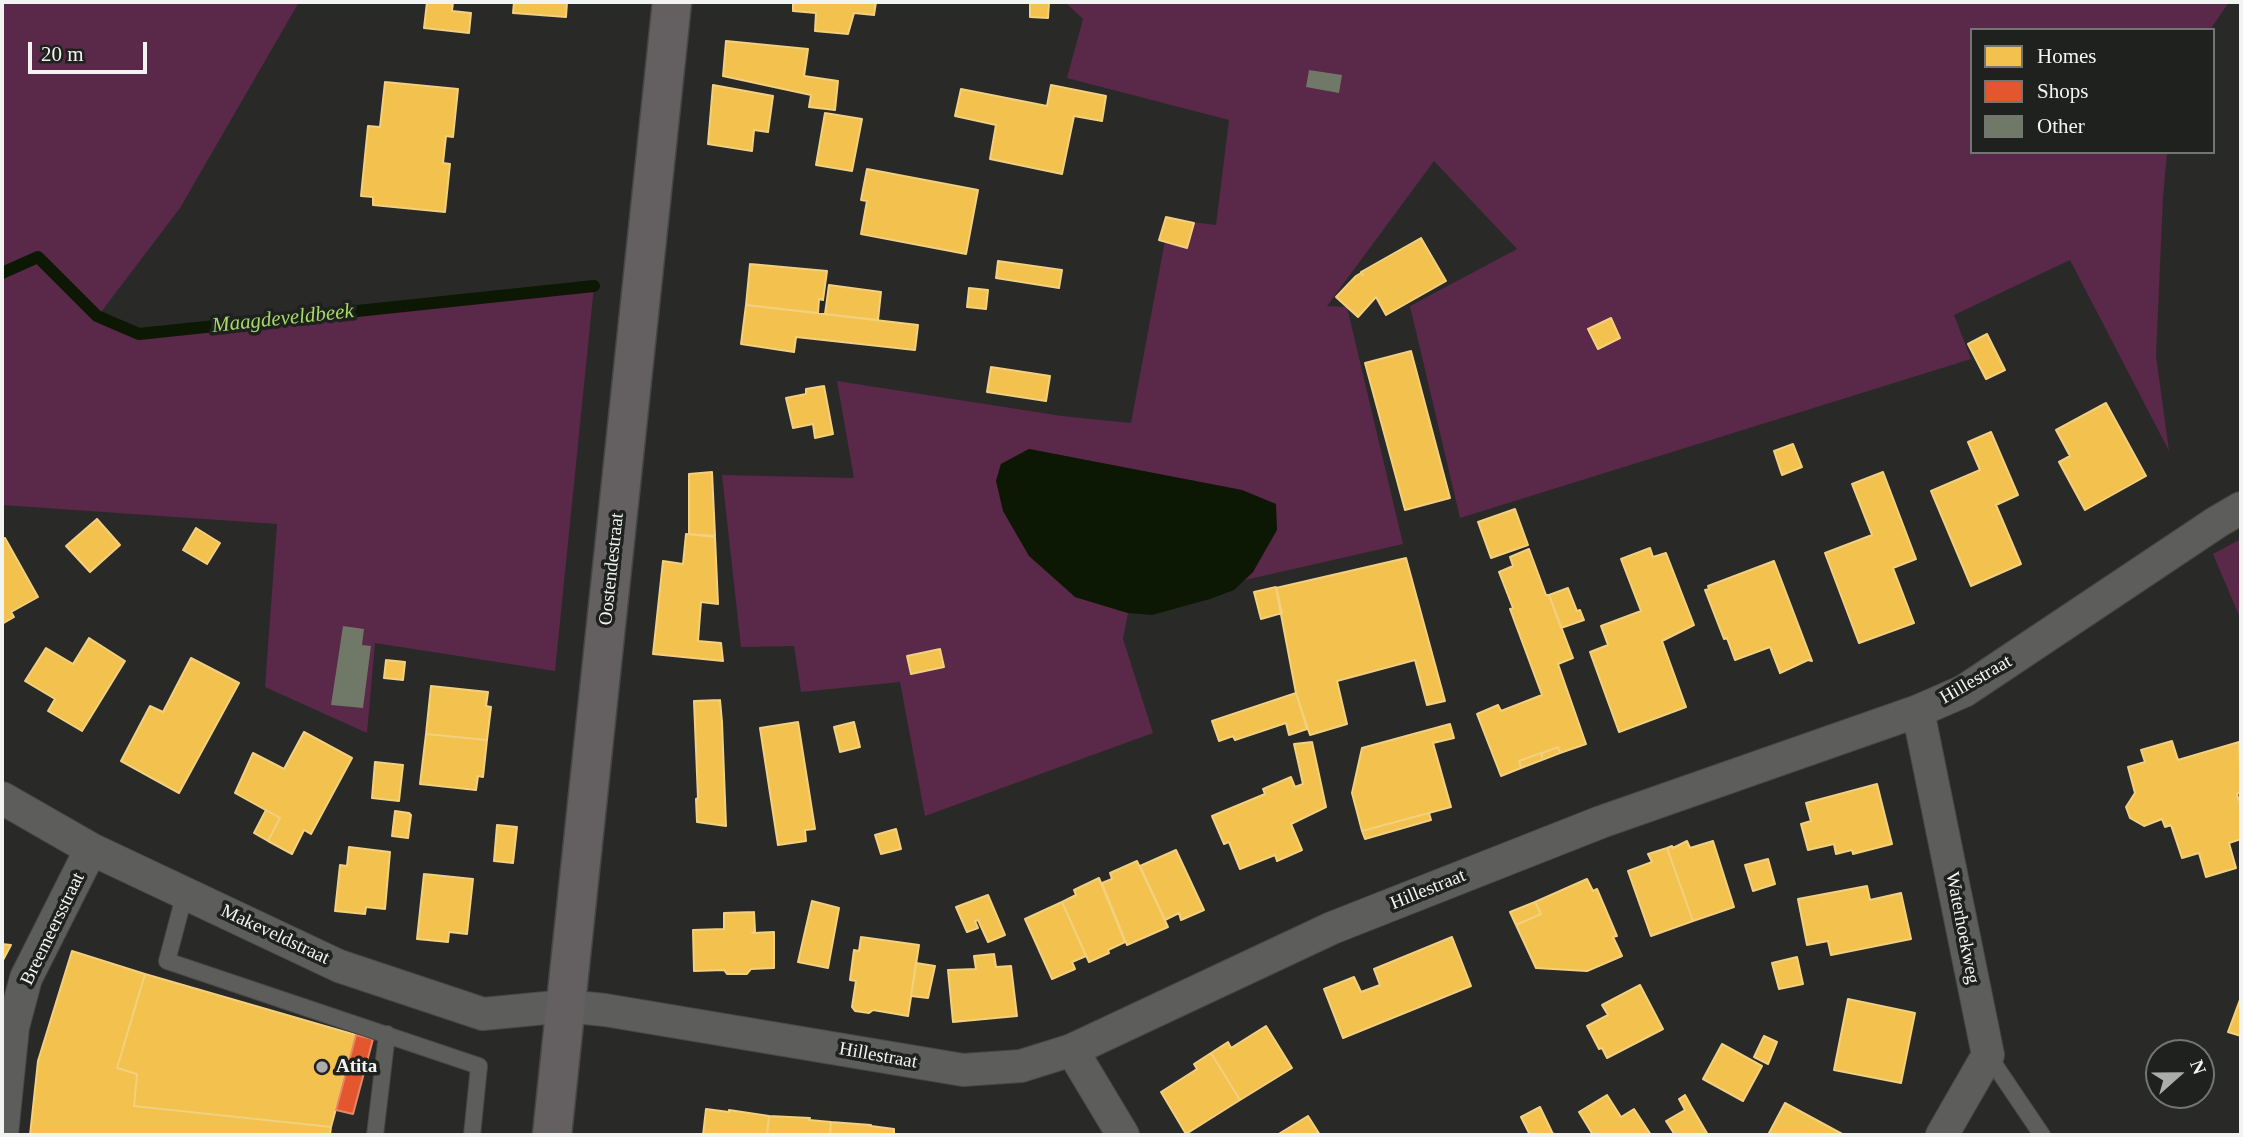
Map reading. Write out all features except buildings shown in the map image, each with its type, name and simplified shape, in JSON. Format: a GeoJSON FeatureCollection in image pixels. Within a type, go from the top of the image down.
{"type":"FeatureCollection","features":[{"type":"Feature","properties":{"kind":"main road","name":"Oostendestraat"},"geometry":{"type":"LineString","coordinates":[[552,1135],[672,2]]}},
{"type":"Feature","properties":{"kind":"street","name":"Hillestraat"},"geometry":{"type":"LineString","coordinates":[[566,1006],[605,1010],[963,1070],[1021,1066],[1072,1050],[1332,928],[1601,822],[1918,711],[1965,691],[2241,508]]}},
{"type":"Feature","properties":{"kind":"street","name":"Waterhoekweg"},"geometry":{"type":"LineString","coordinates":[[1918,711],[1988,1055]]}},
{"type":"Feature","properties":{"kind":"street","name":"Makeveldstraat"},"geometry":{"type":"LineString","coordinates":[[2,798],[92,849],[339,966],[483,1014],[566,1006]]}},
{"type":"Feature","properties":{"kind":"street","name":"Breemeersstraat"},"geometry":{"type":"LineString","coordinates":[[2,1134],[13,1027],[26,978],[92,849]]}},
{"type":"Feature","properties":{"kind":"street"},"geometry":{"type":"LineString","coordinates":[[1072,1050],[1123,1135]]}},
{"type":"Feature","properties":{"kind":"street"},"geometry":{"type":"LineString","coordinates":[[1942,1135],[1988,1055]]}},
{"type":"Feature","properties":{"kind":"lane"},"geometry":{"type":"LineString","coordinates":[[185,893],[167,961],[479,1066],[472,1135]]}},
{"type":"Feature","properties":{"kind":"lane"},"geometry":{"type":"LineString","coordinates":[[375,1135],[387,1034]]}},
{"type":"Feature","properties":{"kind":"lane"},"geometry":{"type":"LineString","coordinates":[[1988,1055],[2042,1135]]}},
{"type":"Feature","properties":{"kind":"shaded area"},"geometry":{"type":"Polygon","coordinates":[[[2,2],[299,2],[180,208],[98,316],[139,334],[594,286],[555,671],[375,643],[367,733],[265,687],[277,524],[2,505],[2,2]]]}},
{"type":"Feature","properties":{"kind":"shaded area"},"geometry":{"type":"Polygon","coordinates":[[[1065,2],[2229,2],[2211,28],[1970,28],[1970,154],[2167,154],[2156,356],[2169,451],[2070,260],[1954,315],[1971,359],[1460,518],[1410,306],[1517,249],[1434,161],[1327,306],[1347,307],[1403,544],[1245,580],[1253,572],[1275,504],[1241,490],[1029,449],[1001,464],[996,481],[1075,597],[1128,613],[1123,639],[1153,733],[925,816],[900,682],[801,692],[794,646],[741,647],[722,475],[854,478],[837,381],[1062,416],[1131,423],[1169,219],[1216,225],[1229,120],[1067,78],[1083,19],[1065,2]]]}},
{"type":"Feature","properties":{"kind":"shaded area"},"geometry":{"type":"Polygon","coordinates":[[[1029,449],[1242,490],[1276,504],[1277,530],[1253,572],[1234,590],[1210,599],[1152,615],[1128,613],[1075,597],[1029,556],[1003,511],[996,481],[1001,464],[1029,449]]]}},
{"type":"Feature","properties":{"kind":"shaded area"},"geometry":{"type":"Polygon","coordinates":[[[2241,539],[2241,620],[2213,554],[2241,539]]]}},
{"type":"Feature","properties":{"kind":"waterway","name":"Maagdeveldbeek"},"geometry":{"type":"LineString","coordinates":[[2,273],[38,257],[97,316],[139,334],[594,286]]}},
{"type":"Feature","properties":{"kind":"place","name":"Atita"},"geometry":{"type":"Point","coordinates":[322,1067]}}]}
